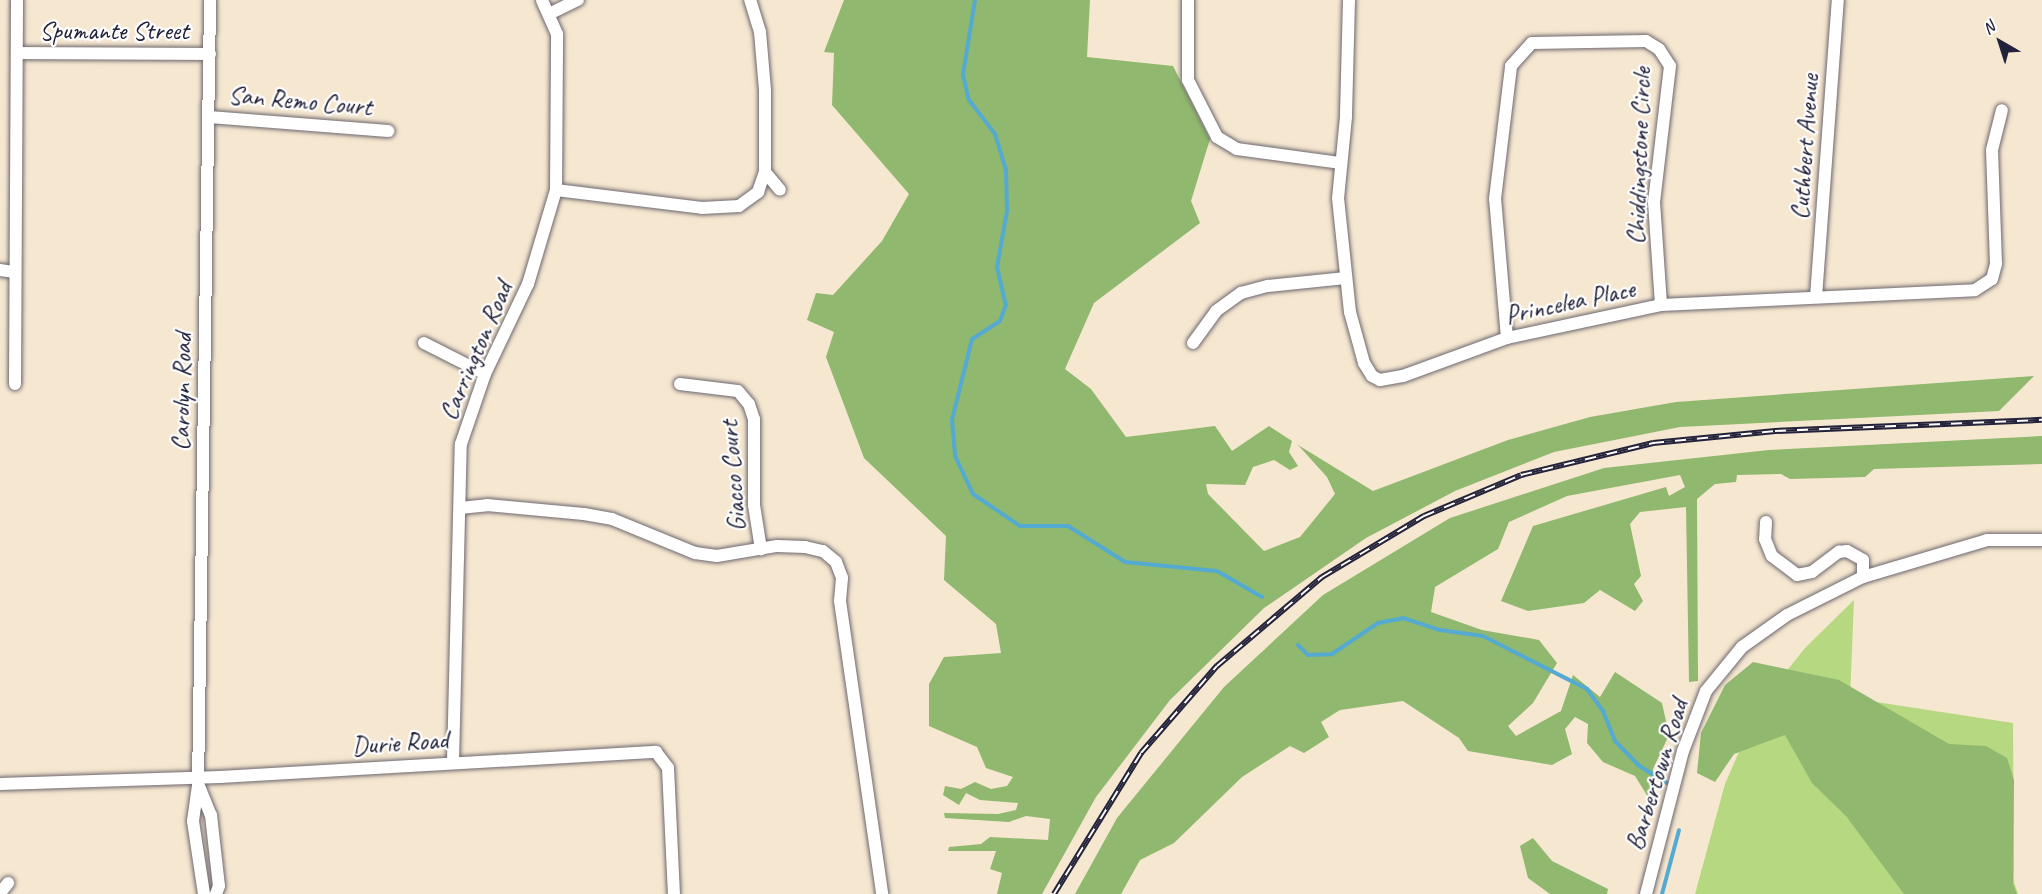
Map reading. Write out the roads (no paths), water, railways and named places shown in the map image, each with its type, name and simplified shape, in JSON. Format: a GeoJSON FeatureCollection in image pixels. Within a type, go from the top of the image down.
{"type":"FeatureCollection","features":[{"type":"Feature","properties":{"kind":"street"},"geometry":{"type":"LineString","coordinates":[[15,384],[17,0]]}},
{"type":"Feature","properties":{"kind":"street","name":"Carolyn Road"},"geometry":{"type":"LineString","coordinates":[[204,894],[193,820],[198,781],[210,0]]}},
{"type":"Feature","properties":{"kind":"street","name":"Carrington Road"},"geometry":{"type":"LineString","coordinates":[[453,762],[461,444],[485,374],[528,284],[556,190],[557,34],[551,13],[542,0]]}},
{"type":"Feature","properties":{"kind":"street"},"geometry":{"type":"LineString","coordinates":[[551,13],[578,0]]}},
{"type":"Feature","properties":{"kind":"street"},"geometry":{"type":"LineString","coordinates":[[556,190],[702,208],[739,206],[758,192],[765,172],[760,32],[750,0]]}},
{"type":"Feature","properties":{"kind":"street"},"geometry":{"type":"LineString","coordinates":[[1188,0],[1188,80],[1217,137],[1237,148],[1341,163]]}},
{"type":"Feature","properties":{"kind":"street","name":"Princelea Place"},"geometry":{"type":"LineString","coordinates":[[1349,0],[1346,117],[1338,198],[1350,312],[1364,363],[1372,376],[1380,380],[1403,376],[1507,339],[1661,305],[1975,290],[1992,279],[1996,264],[1992,150],[2002,110]]}},
{"type":"Feature","properties":{"kind":"street","name":"Cuthbert Avenue"},"geometry":{"type":"LineString","coordinates":[[1816,297],[1838,0]]}},
{"type":"Feature","properties":{"kind":"street","name":"Chiddingstone Circle"},"geometry":{"type":"LineString","coordinates":[[1507,339],[1495,199],[1510,66],[1532,43],[1646,41],[1659,49],[1670,66],[1654,202],[1661,305]]}},
{"type":"Feature","properties":{"kind":"street","name":"Spumante Street"},"geometry":{"type":"LineString","coordinates":[[17,52],[210,54]]}},
{"type":"Feature","properties":{"kind":"street","name":"San Remo Court"},"geometry":{"type":"LineString","coordinates":[[209,117],[388,131]]}},
{"type":"Feature","properties":{"kind":"street"},"geometry":{"type":"LineString","coordinates":[[765,172],[780,190]]}},
{"type":"Feature","properties":{"kind":"street"},"geometry":{"type":"LineString","coordinates":[[0,270],[15,272]]}},
{"type":"Feature","properties":{"kind":"street"},"geometry":{"type":"LineString","coordinates":[[1193,343],[1216,311],[1241,293],[1268,286],[1346,278]]}},
{"type":"Feature","properties":{"kind":"street"},"geometry":{"type":"LineString","coordinates":[[424,343],[485,374]]}},
{"type":"Feature","properties":{"kind":"street","name":"Giacco Court"},"geometry":{"type":"LineString","coordinates":[[680,384],[722,386],[738,391],[749,404],[754,419],[754,505],[761,549]]}},
{"type":"Feature","properties":{"kind":"street"},"geometry":{"type":"LineString","coordinates":[[460,508],[487,505],[612,519],[695,553],[717,556],[761,549],[805,546],[823,551],[836,562],[842,578],[840,601],[882,894]]}},
{"type":"Feature","properties":{"kind":"street"},"geometry":{"type":"LineString","coordinates":[[1766,522],[1765,539],[1772,556],[1797,575],[1812,572],[1839,552],[1847,551],[1863,560],[1863,577]]}},
{"type":"Feature","properties":{"kind":"street","name":"Barbertown Road"},"geometry":{"type":"LineString","coordinates":[[1646,894],[1683,751],[1706,691],[1751,640],[1787,615],[1863,577],[1987,540],[2042,540]]}},
{"type":"Feature","properties":{"kind":"street","name":"Durie Road"},"geometry":{"type":"LineString","coordinates":[[0,784],[198,781],[453,762],[656,752],[668,768],[674,894]]}},
{"type":"Feature","properties":{"kind":"street","name":"Carolyn Road"},"geometry":{"type":"LineString","coordinates":[[198,781],[211,815],[219,886],[216,894]]}},
{"type":"Feature","properties":{"kind":"waterway"},"geometry":{"type":"LineString","coordinates":[[975,0],[963,75],[969,100],[995,134],[1006,170],[1007,211],[997,267],[1006,305],[1000,321],[972,339],[952,420],[955,456],[973,494],[1020,526],[1068,526],[1125,562],[1217,571],[1262,597]]}},
{"type":"Feature","properties":{"kind":"waterway"},"geometry":{"type":"LineString","coordinates":[[1298,645],[1308,655],[1332,654],[1378,623],[1403,618],[1440,630],[1483,636],[1587,689],[1603,711],[1615,741],[1638,765],[1667,783]]}},
{"type":"Feature","properties":{"kind":"waterway"},"geometry":{"type":"LineString","coordinates":[[1662,894],[1679,830]]}},
{"type":"Feature","properties":{"kind":"railway"},"geometry":{"type":"LineString","coordinates":[[1054,894],[1141,753],[1217,666],[1322,577],[1424,516],[1521,475],[1653,443],[1775,431],[2042,420]]}}]}
